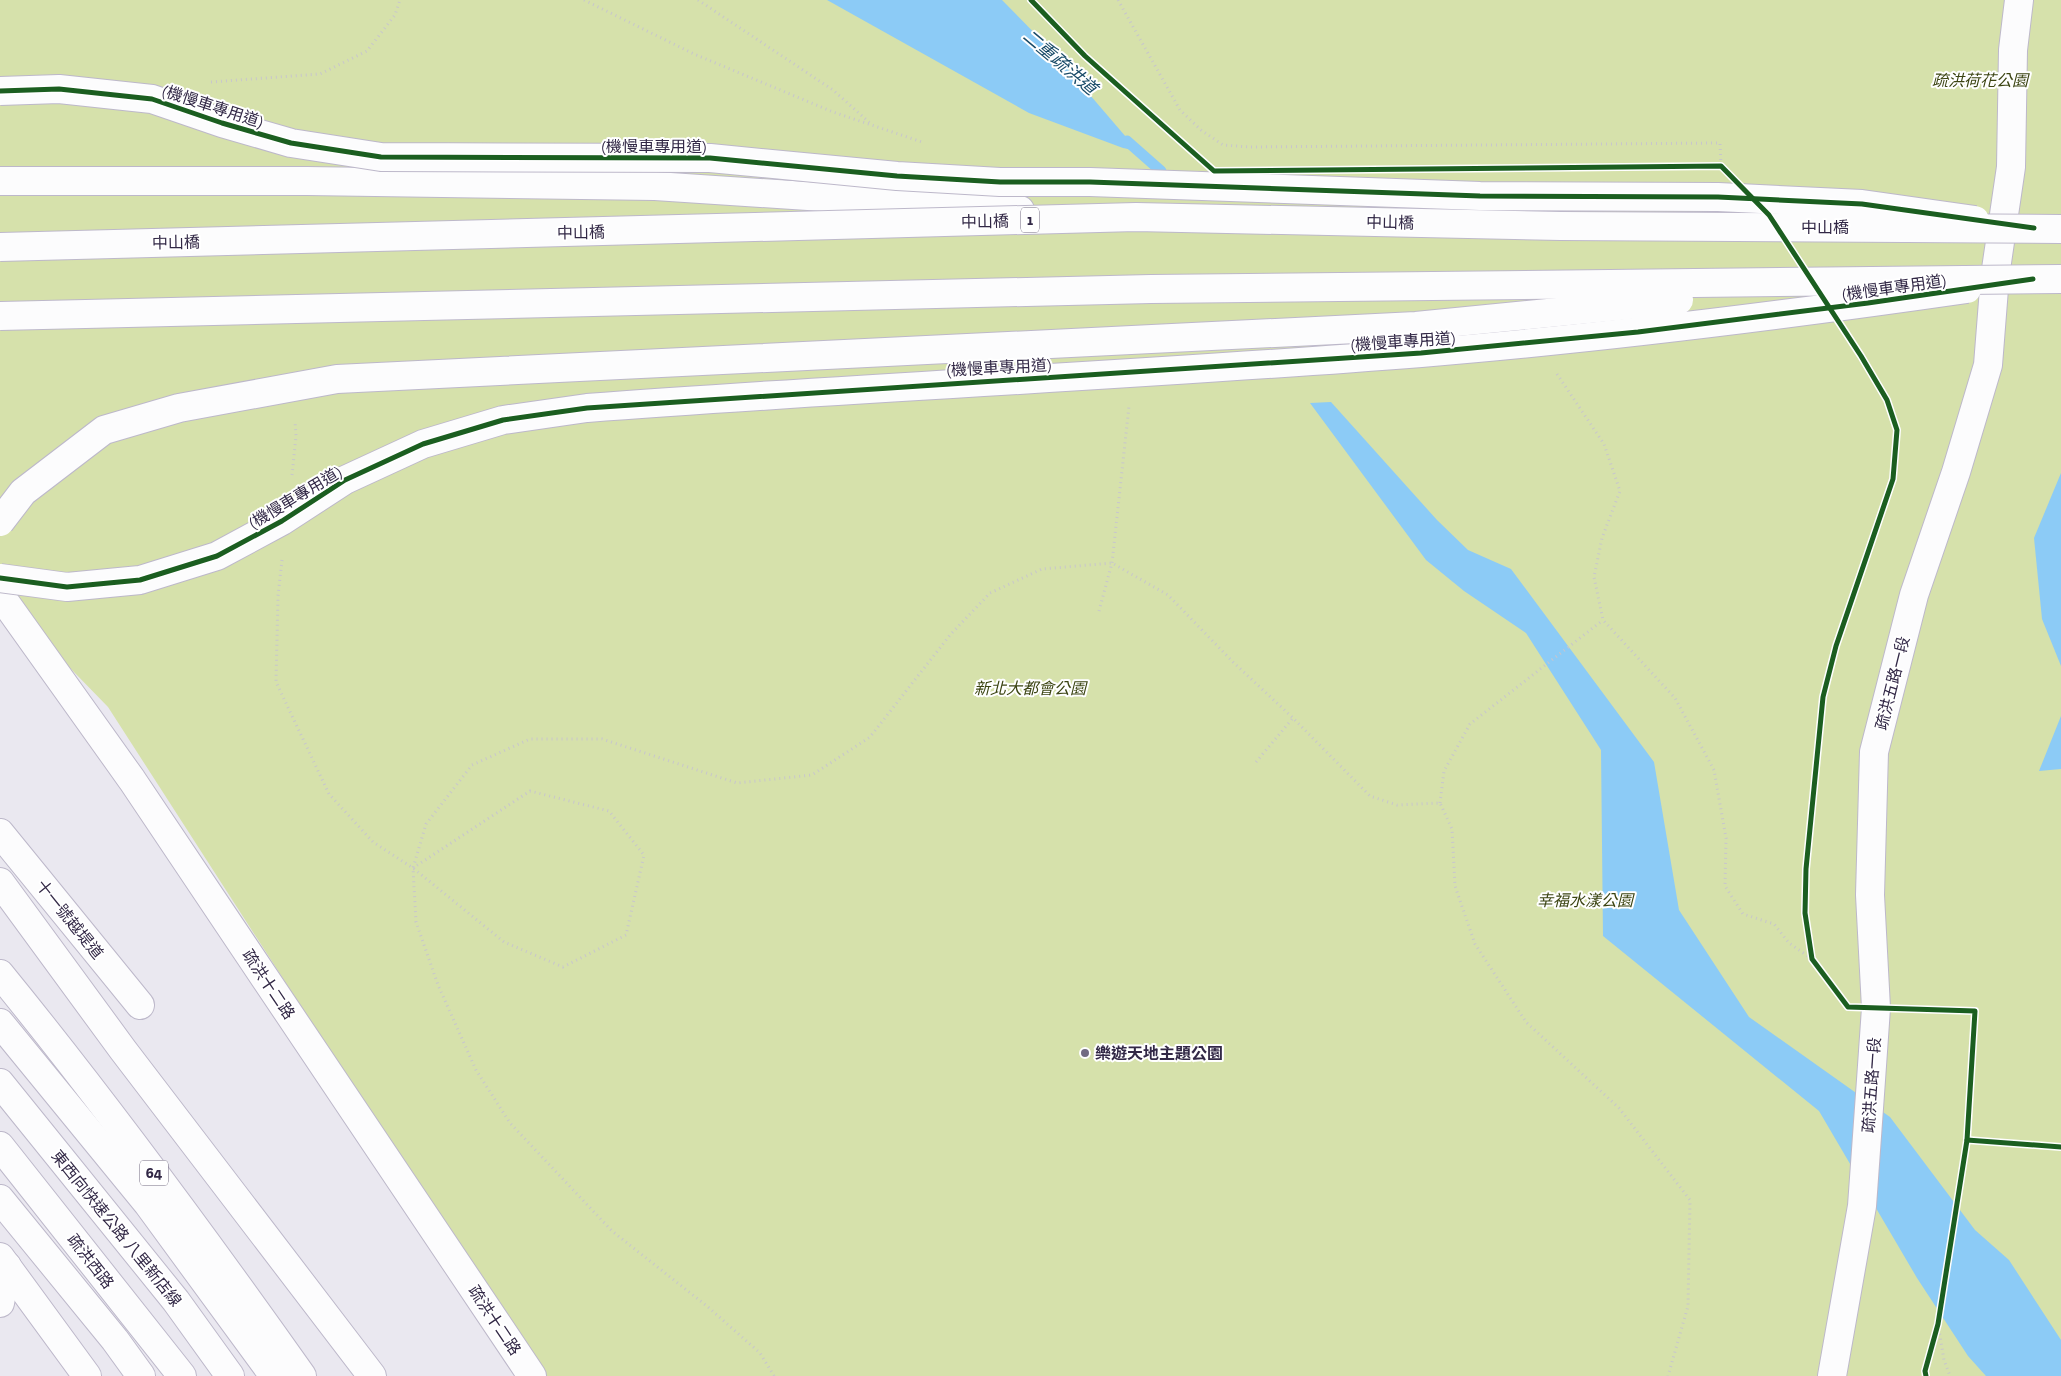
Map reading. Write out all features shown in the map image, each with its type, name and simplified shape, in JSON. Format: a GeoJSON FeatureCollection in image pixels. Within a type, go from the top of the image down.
{"type":"FeatureCollection","features":[{"type":"Feature","properties":{"kind":"main road","name":"疏洪五路一段"},"geometry":{"type":"LineString","coordinates":[[1832,1376],[1862,1206],[1876,1008],[1870,895],[1874,752],[1914,595],[1956,472],[1988,365],[1995,276],[2011,168],[2013,50],[2019,0]]}},
{"type":"Feature","properties":{"kind":"main road","name":"(機慢車專用道)"},"geometry":{"type":"LineString","coordinates":[[0,91],[59,89],[152,99],[222,123],[291,143],[381,157],[710,158],[897,176],[1000,182],[1090,182],[1480,196],[1718,197],[1862,204],[2034,228]]}},
{"type":"Feature","properties":{"kind":"main road"},"geometry":{"type":"LineString","coordinates":[[0,181],[307,181],[655,186],[1136,217]]}},
{"type":"Feature","properties":{"kind":"main road","name":"中山橋"},"geometry":{"type":"LineString","coordinates":[[0,247],[1136,217],[1562,226],[2061,228]]}},
{"type":"Feature","properties":{"kind":"main road","name":"(機慢車專用道)"},"geometry":{"type":"LineString","coordinates":[[0,578],[67,587],[140,580],[217,556],[282,521],[345,480],[422,444],[503,420],[586,408],[1431,352],[1648,331],[1868,304],[2033,279]]}},
{"type":"Feature","properties":{"kind":"main road"},"geometry":{"type":"LineString","coordinates":[[0,316],[1142,289],[2061,279]]}},
{"type":"Feature","properties":{"kind":"main road"},"geometry":{"type":"LineString","coordinates":[[0,522],[23,492],[104,430],[179,408],[336,379],[1416,326],[1866,282]]}},
{"type":"Feature","properties":{"kind":"main road","name":"疏洪十二路"},"geometry":{"type":"LineString","coordinates":[[0,595],[132,780],[532,1376]]}},
{"type":"Feature","properties":{"kind":"main road","name":"十一號越堤道"},"geometry":{"type":"LineString","coordinates":[[0,833],[140,1005]]}},
{"type":"Feature","properties":{"kind":"main road"},"geometry":{"type":"LineString","coordinates":[[0,882],[123,1050],[372,1376]]}},
{"type":"Feature","properties":{"kind":"main road","name":"64"},"geometry":{"type":"LineString","coordinates":[[0,974],[76,1068],[234,1279],[302,1376]]}},
{"type":"Feature","properties":{"kind":"main road"},"geometry":{"type":"LineString","coordinates":[[0,1023],[148,1204],[274,1376]]}},
{"type":"Feature","properties":{"kind":"main road","name":"東西向快速公路 八里新店線"},"geometry":{"type":"LineString","coordinates":[[0,1083],[176,1300],[230,1376]]}},
{"type":"Feature","properties":{"kind":"main road","name":"疏洪西路"},"geometry":{"type":"LineString","coordinates":[[0,1146],[182,1376]]}},
{"type":"Feature","properties":{"kind":"main road"},"geometry":{"type":"LineString","coordinates":[[0,1199],[115,1340],[141,1376]]}},
{"type":"Feature","properties":{"kind":"main road"},"geometry":{"type":"LineString","coordinates":[[0,1303],[3,1262]]}},
{"type":"Feature","properties":{"kind":"main road"},"geometry":{"type":"LineString","coordinates":[[3,1262],[87,1376]]}},
{"type":"Feature","properties":{"kind":"path"},"geometry":{"type":"LineString","coordinates":[[210,82],[320,74],[367,51],[395,15],[400,0]]}},
{"type":"Feature","properties":{"kind":"path"},"geometry":{"type":"LineString","coordinates":[[584,0],[694,54],[833,112],[927,144]]}},
{"type":"Feature","properties":{"kind":"path"},"geometry":{"type":"LineString","coordinates":[[698,0],[832,90],[873,125]]}},
{"type":"Feature","properties":{"kind":"path"},"geometry":{"type":"LineString","coordinates":[[1118,0],[1180,110],[1201,130],[1223,144],[1249,147],[1720,143],[1722,166],[1728,173]]}},
{"type":"Feature","properties":{"kind":"path"},"geometry":{"type":"LineString","coordinates":[[1712,166],[1722,166]]}},
{"type":"Feature","properties":{"kind":"path"},"geometry":{"type":"LineString","coordinates":[[1553,368],[1604,444],[1620,491],[1602,538],[1594,577],[1603,620],[1674,698],[1714,770],[1726,838],[1726,886],[1743,914],[1774,924],[1789,943],[1812,959],[1842,999]]}},
{"type":"Feature","properties":{"kind":"path"},"geometry":{"type":"LineString","coordinates":[[1099,611],[1112,563],[1130,405]]}},
{"type":"Feature","properties":{"kind":"path"},"geometry":{"type":"LineString","coordinates":[[291,483],[296,436],[295,416]]}},
{"type":"Feature","properties":{"kind":"path"},"geometry":{"type":"LineString","coordinates":[[282,558],[278,596],[276,682],[329,794],[373,842],[413,868],[504,942],[563,966],[626,936],[644,855],[609,811],[530,792],[413,868]]}},
{"type":"Feature","properties":{"kind":"path"},"geometry":{"type":"LineString","coordinates":[[774,1376],[760,1353],[708,1307],[612,1231],[510,1123],[476,1070],[438,984],[416,922],[413,868],[426,824],[472,765],[530,739],[602,739],[737,783],[812,775],[870,737],[950,635],[990,593],[1042,569],[1112,563],[1168,595],[1233,662],[1293,718],[1370,796],[1397,805],[1440,803]]}},
{"type":"Feature","properties":{"kind":"path"},"geometry":{"type":"LineString","coordinates":[[1603,620],[1470,724],[1444,771],[1440,803],[1452,829],[1455,886],[1475,944],[1526,1022],[1619,1108],[1690,1200],[1688,1306],[1668,1376]]}},
{"type":"Feature","properties":{"kind":"path"},"geometry":{"type":"LineString","coordinates":[[1256,762],[1293,718]]}},
{"type":"Feature","properties":{"kind":"path"},"geometry":{"type":"LineString","coordinates":[[1811,950],[1812,959]]}},
{"type":"Feature","properties":{"kind":"path"},"geometry":{"type":"LineString","coordinates":[[1932,1342],[1939,1314]]}},
{"type":"Feature","properties":{"kind":"path"},"geometry":{"type":"LineString","coordinates":[[1938,1324],[1944,1360],[1950,1376]]}},
{"type":"Feature","properties":{"kind":"green space","name":"新北大都會公園"},"geometry":{"type":"Polygon","coordinates":[[[0,0],[2061,0],[2061,1376],[539,1376],[108,707],[0,596],[0,0]]]}},
{"type":"Feature","properties":{"kind":"water","name":"二重疏洪道"},"geometry":{"type":"Polygon","coordinates":[[[827,0],[1002,0],[1054,53],[1138,151],[1123,148],[1029,113],[827,0]]]}},
{"type":"Feature","properties":{"kind":"water"},"geometry":{"type":"Polygon","coordinates":[[[1331,402],[1437,520],[1468,550],[1511,569],[1654,762],[1679,910],[1749,1017],[1890,1117],[1975,1230],[2009,1260],[2061,1340],[2061,1376],[1986,1376],[1968,1356],[1917,1278],[1819,1111],[1603,936],[1601,750],[1526,633],[1464,591],[1426,560],[1310,403],[1331,402]]]}},
{"type":"Feature","properties":{"kind":"water"},"geometry":{"type":"Polygon","coordinates":[[[2061,473],[2061,666],[2042,619],[2034,538],[2061,473]]]}},
{"type":"Feature","properties":{"kind":"water"},"geometry":{"type":"Polygon","coordinates":[[[2061,716],[2061,769],[2039,771],[2061,716]]]}},
{"type":"Feature","properties":{"kind":"waterway"},"geometry":{"type":"LineString","coordinates":[[1127,141],[1161,171]]}},
{"type":"Feature","properties":{"kind":"cycle path"},"geometry":{"type":"LineString","coordinates":[[1031,0],[1085,56],[1214,171],[1721,166],[1769,215],[1861,356],[1887,400],[1897,430],[1893,479],[1836,646],[1823,697],[1806,869],[1805,913],[1812,959],[1848,1007],[1975,1011],[1967,1140],[1938,1324],[1925,1371],[1926,1376]]}},
{"type":"Feature","properties":{"kind":"cycle path"},"geometry":{"type":"LineString","coordinates":[[0,91],[59,89],[152,99],[222,123],[291,143],[381,157],[710,158],[897,176],[1000,182],[1090,182],[1480,196],[1718,197],[1862,204],[2034,228]]}},
{"type":"Feature","properties":{"kind":"cycle path"},"geometry":{"type":"LineString","coordinates":[[0,578],[67,587],[140,580],[217,556],[282,521],[345,480],[423,444],[503,420],[587,408],[1421,353],[1638,332],[1868,303],[2033,279]]}},
{"type":"Feature","properties":{"kind":"cycle path"},"geometry":{"type":"LineString","coordinates":[[1967,1140],[2061,1147]]}},
{"type":"Feature","properties":{"kind":"place","name":"樂遊天地主題公園"},"geometry":{"type":"Point","coordinates":[1085,1053]}},
{"type":"Feature","properties":{"kind":"park label","name":"疏洪荷花公園"},"geometry":{"type":"Point","coordinates":[1980,80]}},
{"type":"Feature","properties":{"kind":"park label","name":"幸福水漾公園"},"geometry":{"type":"Point","coordinates":[1585,900]}}]}
